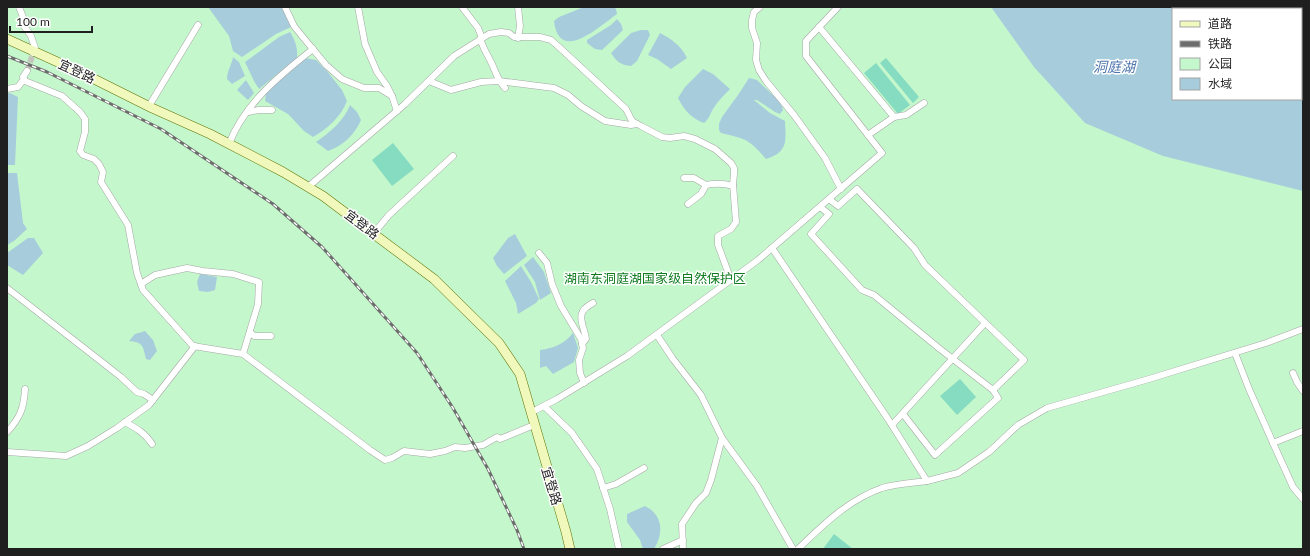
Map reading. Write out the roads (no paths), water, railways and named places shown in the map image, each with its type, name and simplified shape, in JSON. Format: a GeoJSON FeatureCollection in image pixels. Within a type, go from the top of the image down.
{"type":"FeatureCollection","features":[{"type":"Feature","properties":{"kind":"street"},"geometry":{"type":"LineString","coordinates":[[19,7],[23,17],[24,26],[31,36],[35,48],[33,53]]}},
{"type":"Feature","properties":{"kind":"street"},"geometry":{"type":"LineString","coordinates":[[285,7],[294,26],[326,65],[342,79],[364,88],[379,88],[392,96]]}},
{"type":"Feature","properties":{"kind":"street"},"geometry":{"type":"LineString","coordinates":[[358,7],[365,44],[377,72],[392,96],[397,111]]}},
{"type":"Feature","properties":{"kind":"street"},"geometry":{"type":"LineString","coordinates":[[462,7],[469,14],[478,28],[483,50],[490,60],[498,81],[505,88]]}},
{"type":"Feature","properties":{"kind":"street"},"geometry":{"type":"LineString","coordinates":[[518,7],[520,26],[518,38]]}},
{"type":"Feature","properties":{"kind":"street"},"geometry":{"type":"LineString","coordinates":[[760,7],[754,12],[752,20],[752,28],[757,43],[756,60],[759,70],[825,158],[841,189]]}},
{"type":"Feature","properties":{"kind":"street"},"geometry":{"type":"LineString","coordinates":[[530,413],[584,383],[627,356],[731,280],[772,248],[882,153],[806,56],[806,41],[838,7]]}},
{"type":"Feature","properties":{"kind":"street"},"geometry":{"type":"LineString","coordinates":[[149,106],[198,25]]}},
{"type":"Feature","properties":{"kind":"street"},"geometry":{"type":"LineString","coordinates":[[818,27],[894,117]]}},
{"type":"Feature","properties":{"kind":"street"},"geometry":{"type":"LineString","coordinates":[[308,187],[397,111],[454,56],[489,34],[501,32],[509,33],[518,38],[540,37],[551,40],[626,108],[632,120],[637,124],[662,137],[670,138],[684,136],[695,139],[715,149],[731,163],[734,168],[733,186],[736,222],[730,229],[718,236],[718,245],[731,280]]}},
{"type":"Feature","properties":{"kind":"street","name":"宜登路"},"geometry":{"type":"LineString","coordinates":[[7,39],[33,53],[229,144],[308,187],[374,233],[434,279],[499,343],[520,374],[570,549]]}},
{"type":"Feature","properties":{"kind":"street"},"geometry":{"type":"LineString","coordinates":[[229,144],[235,128],[258,99],[280,75],[313,49]]}},
{"type":"Feature","properties":{"kind":"street"},"geometry":{"type":"LineString","coordinates":[[7,89],[18,87],[24,79],[23,77],[27,71]]}},
{"type":"Feature","properties":{"kind":"street"},"geometry":{"type":"LineString","coordinates":[[24,79],[25,81],[62,96],[80,112],[85,119],[86,132],[80,151],[83,155],[94,159],[99,164],[103,172],[102,182],[128,225],[137,273],[143,290],[193,346],[243,354],[385,460],[404,451],[430,454],[455,447],[465,448],[483,445],[497,438],[500,440],[534,424]]}},
{"type":"Feature","properties":{"kind":"street"},"geometry":{"type":"LineString","coordinates":[[429,81],[451,90],[481,82],[498,81],[554,88],[568,95],[581,106],[605,121],[631,125],[637,124]]}},
{"type":"Feature","properties":{"kind":"street"},"geometry":{"type":"LineString","coordinates":[[868,135],[894,117],[906,115],[924,103]]}},
{"type":"Feature","properties":{"kind":"street"},"geometry":{"type":"LineString","coordinates":[[248,112],[272,110]]}},
{"type":"Feature","properties":{"kind":"street"},"geometry":{"type":"LineString","coordinates":[[374,233],[389,215],[453,156]]}},
{"type":"Feature","properties":{"kind":"street"},"geometry":{"type":"LineString","coordinates":[[684,178],[694,178],[706,185],[716,183],[733,186]]}},
{"type":"Feature","properties":{"kind":"street"},"geometry":{"type":"LineString","coordinates":[[688,204],[701,194],[706,185]]}},
{"type":"Feature","properties":{"kind":"street"},"geometry":{"type":"LineString","coordinates":[[903,414],[935,454],[998,398],[993,390],[952,359],[874,295],[862,290],[811,234],[829,214],[857,188],[914,248],[925,264],[1024,360],[993,390]]}},
{"type":"Feature","properties":{"kind":"street"},"geometry":{"type":"LineString","coordinates":[[829,199],[838,206]]}},
{"type":"Feature","properties":{"kind":"street"},"geometry":{"type":"LineString","coordinates":[[820,207],[829,214]]}},
{"type":"Feature","properties":{"kind":"street"},"geometry":{"type":"LineString","coordinates":[[772,248],[892,425],[928,481]]}},
{"type":"Feature","properties":{"kind":"street"},"geometry":{"type":"LineString","coordinates":[[539,253],[547,263],[552,284],[561,306],[581,338],[583,348],[579,360],[580,373],[584,383]]}},
{"type":"Feature","properties":{"kind":"street"},"geometry":{"type":"LineString","coordinates":[[141,284],[155,275],[187,268],[233,274],[259,282],[258,304],[243,354]]}},
{"type":"Feature","properties":{"kind":"street"},"geometry":{"type":"LineString","coordinates":[[7,288],[121,377],[137,392],[144,394],[153,400]]}},
{"type":"Feature","properties":{"kind":"street"},"geometry":{"type":"LineString","coordinates":[[582,344],[586,339],[586,332],[580,321],[582,313],[587,306],[593,303]]}},
{"type":"Feature","properties":{"kind":"street"},"geometry":{"type":"LineString","coordinates":[[892,425],[985,323]]}},
{"type":"Feature","properties":{"kind":"street"},"geometry":{"type":"LineString","coordinates":[[798,549],[844,507],[858,498],[883,488],[928,481],[958,473],[989,452],[1018,425],[1047,408],[1235,353],[1303,329]]}},
{"type":"Feature","properties":{"kind":"street"},"geometry":{"type":"LineString","coordinates":[[250,332],[254,336],[270,336]]}},
{"type":"Feature","properties":{"kind":"street"},"geometry":{"type":"LineString","coordinates":[[656,335],[701,395],[722,438],[757,486],[793,549]]}},
{"type":"Feature","properties":{"kind":"street"},"geometry":{"type":"LineString","coordinates":[[7,452],[66,456],[88,446],[149,406],[195,346]]}},
{"type":"Feature","properties":{"kind":"street"},"geometry":{"type":"LineString","coordinates":[[1235,353],[1249,389],[1258,406],[1293,487],[1303,499]]}},
{"type":"Feature","properties":{"kind":"street"},"geometry":{"type":"LineString","coordinates":[[1293,372],[1303,391]]}},
{"type":"Feature","properties":{"kind":"street"},"geometry":{"type":"LineString","coordinates":[[7,432],[22,412],[25,389]]}},
{"type":"Feature","properties":{"kind":"street"},"geometry":{"type":"LineString","coordinates":[[544,406],[572,433],[597,469],[610,509],[619,549]]}},
{"type":"Feature","properties":{"kind":"street"},"geometry":{"type":"LineString","coordinates":[[125,422],[138,429],[152,444]]}},
{"type":"Feature","properties":{"kind":"street"},"geometry":{"type":"LineString","coordinates":[[1273,443],[1303,432]]}},
{"type":"Feature","properties":{"kind":"street"},"geometry":{"type":"LineString","coordinates":[[683,549],[682,524],[696,503],[706,493],[722,438]]}},
{"type":"Feature","properties":{"kind":"street"},"geometry":{"type":"LineString","coordinates":[[603,488],[616,484],[644,468]]}},
{"type":"Feature","properties":{"kind":"street"},"geometry":{"type":"LineString","coordinates":[[662,549],[683,540]]}},
{"type":"Feature","properties":{"kind":"water"},"geometry":{"type":"Polygon","coordinates":[[[208,7],[282,7],[288,16],[291,27],[276,34],[242,57],[233,51],[229,36],[208,7]]]}},
{"type":"Feature","properties":{"kind":"water"},"geometry":{"type":"Polygon","coordinates":[[[584,7],[614,7],[617,14],[600,27],[581,38],[571,41],[563,40],[557,34],[554,21],[559,17],[584,7]]]}},
{"type":"Feature","properties":{"kind":"water","name":"洞庭湖"},"geometry":{"type":"Polygon","coordinates":[[[991,7],[1303,7],[1303,191],[1163,156],[1085,123],[1034,67],[991,7]]]}},
{"type":"Feature","properties":{"kind":"water"},"geometry":{"type":"Polygon","coordinates":[[[617,19],[623,30],[602,50],[595,49],[587,43],[587,40],[611,25],[617,19]]]}},
{"type":"Feature","properties":{"kind":"water"},"geometry":{"type":"Polygon","coordinates":[[[641,30],[648,30],[650,35],[637,61],[631,66],[624,65],[611,53],[631,33],[641,30]]]}},
{"type":"Feature","properties":{"kind":"water"},"geometry":{"type":"Polygon","coordinates":[[[290,32],[296,44],[297,58],[259,89],[245,62],[279,37],[290,32]]]}},
{"type":"Feature","properties":{"kind":"water"},"geometry":{"type":"Polygon","coordinates":[[[660,33],[679,46],[687,58],[671,69],[657,59],[648,55],[660,33]]]}},
{"type":"Feature","properties":{"kind":"water"},"geometry":{"type":"Polygon","coordinates":[[[233,57],[239,62],[245,76],[232,84],[227,79],[233,57]]]}},
{"type":"Feature","properties":{"kind":"water"},"geometry":{"type":"Polygon","coordinates":[[[305,58],[316,60],[327,71],[342,90],[347,101],[333,122],[313,137],[304,131],[288,114],[265,101],[266,93],[305,58]]]}},
{"type":"Feature","properties":{"kind":"water"},"geometry":{"type":"Polygon","coordinates":[[[703,69],[713,74],[730,89],[717,103],[704,123],[689,114],[678,98],[685,87],[703,69]]]}},
{"type":"Feature","properties":{"kind":"water"},"geometry":{"type":"Polygon","coordinates":[[[749,78],[757,80],[781,103],[783,110],[780,114],[757,100],[754,100],[770,113],[785,121],[786,135],[782,149],[778,153],[766,159],[751,144],[742,139],[721,133],[719,130],[719,124],[722,117],[749,78]]]}},
{"type":"Feature","properties":{"kind":"water"},"geometry":{"type":"Polygon","coordinates":[[[246,80],[254,93],[248,100],[237,90],[246,80]]]}},
{"type":"Feature","properties":{"kind":"water"},"geometry":{"type":"Polygon","coordinates":[[[7,93],[18,97],[15,165],[7,165],[7,93]]]}},
{"type":"Feature","properties":{"kind":"water"},"geometry":{"type":"Polygon","coordinates":[[[350,105],[357,112],[361,120],[348,139],[339,146],[328,151],[316,142],[331,131],[344,116],[350,105]]]}},
{"type":"Feature","properties":{"kind":"water"},"geometry":{"type":"Polygon","coordinates":[[[7,173],[17,173],[23,223],[27,229],[14,241],[7,245],[7,173]]]}},
{"type":"Feature","properties":{"kind":"water"},"geometry":{"type":"Polygon","coordinates":[[[515,234],[527,256],[504,274],[497,266],[493,258],[508,238],[515,234]]]}},
{"type":"Feature","properties":{"kind":"water"},"geometry":{"type":"Polygon","coordinates":[[[28,238],[34,238],[43,253],[23,275],[7,265],[7,253],[28,238]]]}},
{"type":"Feature","properties":{"kind":"water"},"geometry":{"type":"Polygon","coordinates":[[[533,257],[544,272],[551,293],[540,300],[535,282],[524,265],[533,257]]]}},
{"type":"Feature","properties":{"kind":"water"},"geometry":{"type":"Polygon","coordinates":[[[521,266],[539,299],[536,303],[518,314],[516,303],[505,281],[521,266]]]}},
{"type":"Feature","properties":{"kind":"water"},"geometry":{"type":"Polygon","coordinates":[[[200,274],[217,277],[215,290],[208,292],[199,291],[197,282],[200,274]]]}},
{"type":"Feature","properties":{"kind":"water"},"geometry":{"type":"Polygon","coordinates":[[[145,331],[153,340],[157,351],[150,360],[146,359],[143,348],[140,344],[129,341],[135,334],[145,331]]]}},
{"type":"Feature","properties":{"kind":"water"},"geometry":{"type":"Polygon","coordinates":[[[573,333],[578,348],[574,362],[553,374],[546,366],[540,368],[540,350],[558,345],[573,333]]]}},
{"type":"Feature","properties":{"kind":"water"},"geometry":{"type":"Polygon","coordinates":[[[645,506],[655,514],[660,525],[659,537],[654,549],[643,549],[640,540],[627,522],[627,514],[645,506]]]}},
{"type":"Feature","properties":{"kind":"tunnel"},"geometry":{"type":"LineString","coordinates":[[27,71],[33,54]]}},
{"type":"Feature","properties":{"kind":"railway"},"geometry":{"type":"LineString","coordinates":[[7,56],[47,72],[161,129],[273,204],[322,247],[417,353],[453,408],[488,469],[517,530],[524,549]]}},
{"type":"Feature","properties":{"kind":"park label","name":"湖南东洞庭湖国家级自然保护区"},"geometry":{"type":"Point","coordinates":[655,278]}}]}
